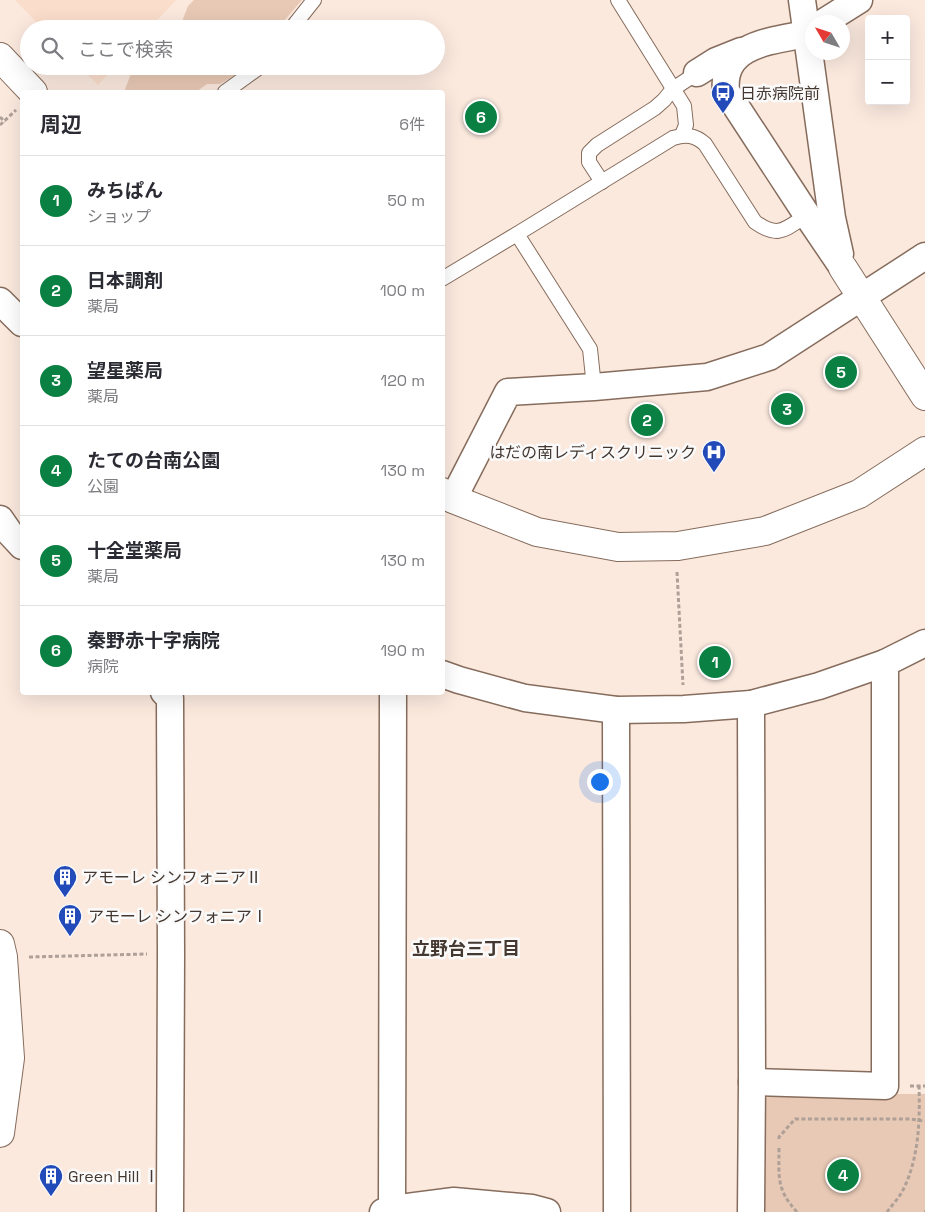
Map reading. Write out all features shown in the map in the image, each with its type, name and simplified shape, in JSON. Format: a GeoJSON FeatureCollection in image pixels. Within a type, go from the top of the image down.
{"type":"FeatureCollection","features":[{"type":"Feature","properties":{"kind":"street"},"geometry":{"type":"LineString","coordinates":[[802,0],[808,15]]}},
{"type":"Feature","properties":{"kind":"street"},"geometry":{"type":"LineString","coordinates":[[836,15],[859,0]]}},
{"type":"Feature","properties":{"kind":"street"},"geometry":{"type":"LineString","coordinates":[[697,72],[716,61],[753,46],[805,32]]}},
{"type":"Feature","properties":{"kind":"street"},"geometry":{"type":"LineString","coordinates":[[753,46],[737,56],[731,63],[725,80],[726,91],[925,396]]}},
{"type":"Feature","properties":{"kind":"street"},"geometry":{"type":"LineString","coordinates":[[0,58],[31,90]]}},
{"type":"Feature","properties":{"kind":"street"},"geometry":{"type":"LineString","coordinates":[[817,60],[832,218],[843,268]]}},
{"type":"Feature","properties":{"kind":"street"},"geometry":{"type":"LineString","coordinates":[[925,256],[768,357],[760,360],[706,377],[594,387],[508,392],[448,495],[537,532],[618,547],[678,546],[765,531],[859,494],[925,451]]}},
{"type":"Feature","properties":{"kind":"street"},"geometry":{"type":"LineString","coordinates":[[0,300],[20,321]]}},
{"type":"Feature","properties":{"kind":"street"},"geometry":{"type":"LineString","coordinates":[[445,675],[525,698],[616,710],[684,709],[751,704],[819,686],[885,663],[925,643]]}},
{"type":"Feature","properties":{"kind":"street"},"geometry":{"type":"LineString","coordinates":[[752,1082],[885,1086],[885,663]]}},
{"type":"Feature","properties":{"kind":"street"},"geometry":{"type":"LineString","coordinates":[[170,695],[172,954],[170,1212]]}},
{"type":"Feature","properties":{"kind":"street"},"geometry":{"type":"LineString","coordinates":[[393,695],[387,1211],[454,1201],[532,1208],[547,1212]]}},
{"type":"Feature","properties":{"kind":"street"},"geometry":{"type":"LineString","coordinates":[[751,704],[751,1212]]}},
{"type":"Feature","properties":{"kind":"street"},"geometry":{"type":"LineString","coordinates":[[616,710],[617,1212]]}},
{"type":"Feature","properties":{"kind":"street"},"geometry":{"type":"LineString","coordinates":[[0,1132],[10,1058],[3,957],[12,951]]}},
{"type":"Feature","properties":{"kind":"lane"},"geometry":{"type":"LineString","coordinates":[[298,20],[314,0]]}},
{"type":"Feature","properties":{"kind":"lane"},"geometry":{"type":"LineString","coordinates":[[618,0],[684,106],[686,125],[682,135]]}},
{"type":"Feature","properties":{"kind":"lane"},"geometry":{"type":"LineString","coordinates":[[602,182],[589,162],[589,154],[597,145],[655,108],[673,89],[697,72]]}},
{"type":"Feature","properties":{"kind":"lane"},"geometry":{"type":"LineString","coordinates":[[228,90],[249,75]]}},
{"type":"Feature","properties":{"kind":"lane"},"geometry":{"type":"LineString","coordinates":[[445,277],[673,138],[682,135],[698,138],[705,144],[755,222],[767,231],[781,232],[807,215]]}},
{"type":"Feature","properties":{"kind":"lane"},"geometry":{"type":"LineString","coordinates":[[517,234],[590,349],[594,387]]}},
{"type":"Feature","properties":{"kind":"path"},"geometry":{"type":"LineString","coordinates":[[0,125],[13,113]]}},
{"type":"Feature","properties":{"kind":"path"},"geometry":{"type":"LineString","coordinates":[[0,117],[5,122]]}},
{"type":"Feature","properties":{"kind":"path"},"geometry":{"type":"LineString","coordinates":[[677,567],[684,709]]}},
{"type":"Feature","properties":{"kind":"path"},"geometry":{"type":"LineString","coordinates":[[12,951],[172,954]]}},
{"type":"Feature","properties":{"kind":"path"},"geometry":{"type":"LineString","coordinates":[[887,1212],[902,1192],[910,1175],[920,1121],[918,1086]]}},
{"type":"Feature","properties":{"kind":"path"},"geometry":{"type":"LineString","coordinates":[[797,1212],[785,1199],[779,1183],[779,1137],[795,1119],[910,1119],[925,1121]]}},
{"type":"Feature","properties":{"kind":"shaded area"},"geometry":{"type":"Polygon","coordinates":[[[15,0],[176,0],[157,20],[34,20],[15,0]]]}},
{"type":"Feature","properties":{"kind":"shaded area"},"geometry":{"type":"Polygon","coordinates":[[[194,0],[302,0],[285,20],[183,20],[188,6],[194,0]]]}},
{"type":"Feature","properties":{"kind":"shaded area"},"geometry":{"type":"Polygon","coordinates":[[[88,75],[107,75],[98,85],[88,75]]]}},
{"type":"Feature","properties":{"kind":"shaded area"},"geometry":{"type":"Polygon","coordinates":[[[131,75],[235,75],[220,84],[207,84],[199,90],[125,90],[131,75]]]}},
{"type":"Feature","properties":{"kind":"shaded area"},"geometry":{"type":"Polygon","coordinates":[[[773,1094],[925,1094],[925,1212],[761,1212],[763,1106],[766,1098],[773,1094]]]}},
{"type":"Feature","properties":{"kind":"place","name":"日赤病院前"},"geometry":{"type":"Point","coordinates":[723,114]}},
{"type":"Feature","properties":{"kind":"place","name":"秦野赤十字病院"},"geometry":{"type":"Point","coordinates":[481,117]}},
{"type":"Feature","properties":{"kind":"place","name":"十全堂薬局"},"geometry":{"type":"Point","coordinates":[841,372]}},
{"type":"Feature","properties":{"kind":"place","name":"望星薬局"},"geometry":{"type":"Point","coordinates":[787,409]}},
{"type":"Feature","properties":{"kind":"place","name":"日本調剤"},"geometry":{"type":"Point","coordinates":[647,420]}},
{"type":"Feature","properties":{"kind":"place","name":"はだの南レディスクリニック"},"geometry":{"type":"Point","coordinates":[714,473]}},
{"type":"Feature","properties":{"kind":"place","name":"みちぱん"},"geometry":{"type":"Point","coordinates":[715,662]}},
{"type":"Feature","properties":{"kind":"place","name":"アモーレ シンフォニアⅡ"},"geometry":{"type":"Point","coordinates":[65,898]}},
{"type":"Feature","properties":{"kind":"place","name":"アモーレ シンフォニアⅠ"},"geometry":{"type":"Point","coordinates":[70,937]}},
{"type":"Feature","properties":{"kind":"place","name":"たての台南公園"},"geometry":{"type":"Point","coordinates":[843,1175]}},
{"type":"Feature","properties":{"kind":"place","name":"Green Hill Ⅰ"},"geometry":{"type":"Point","coordinates":[51,1197]}},
{"type":"Feature","properties":{"kind":"district","name":"立野台三丁目"},"geometry":{"type":"Point","coordinates":[466,949]}}]}
